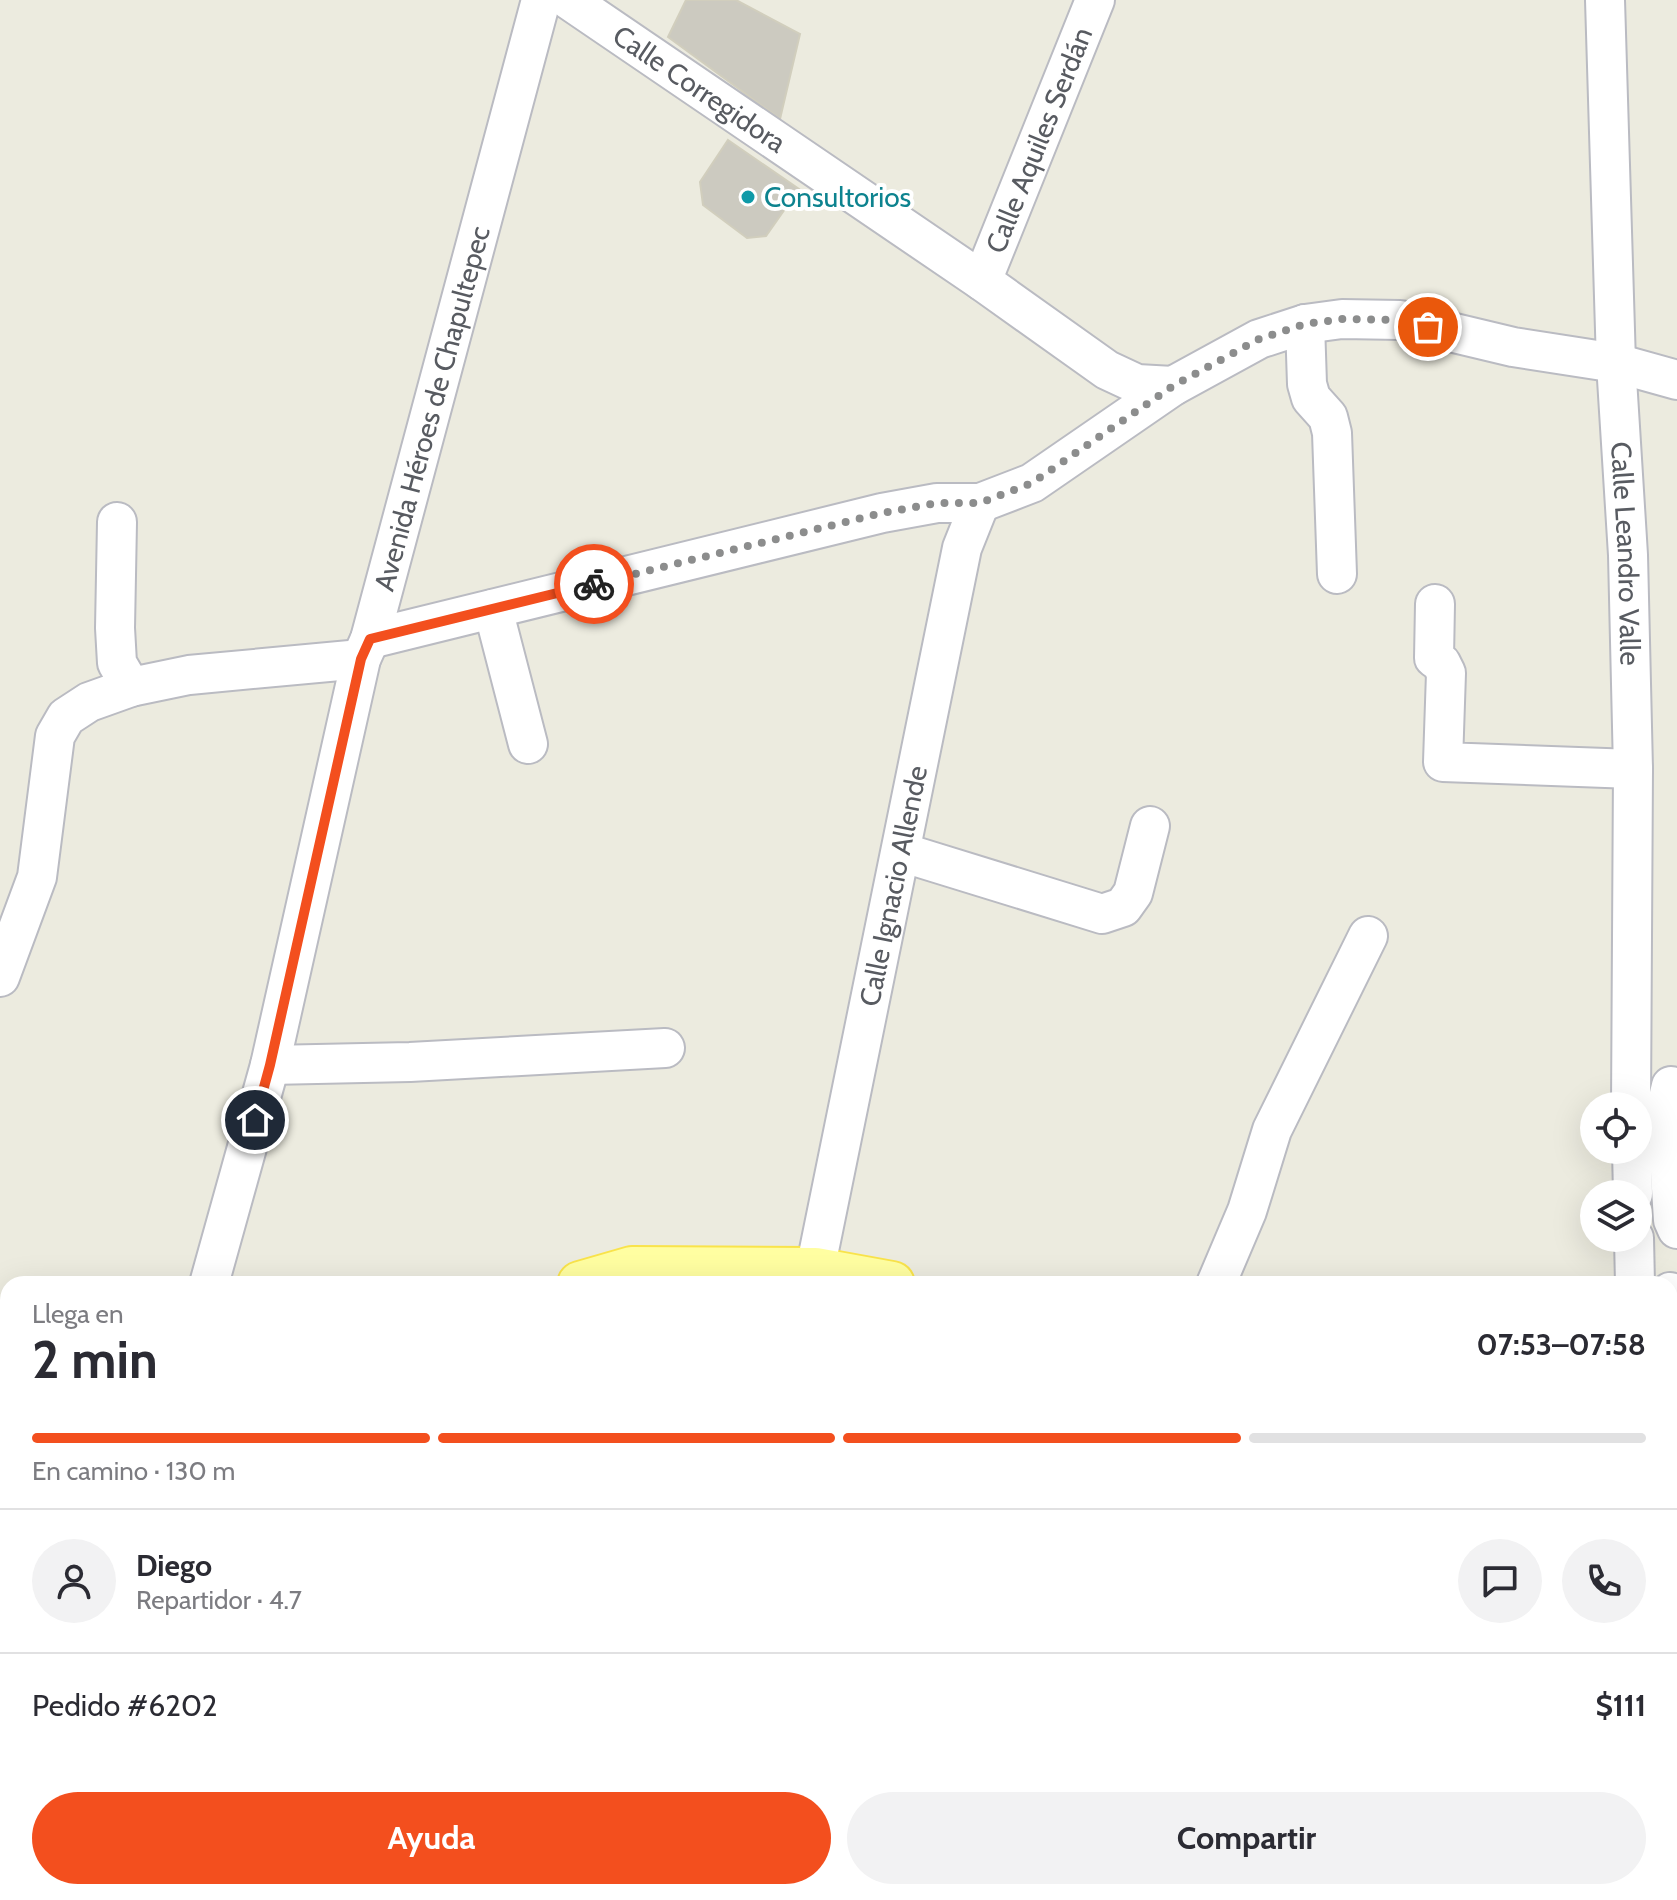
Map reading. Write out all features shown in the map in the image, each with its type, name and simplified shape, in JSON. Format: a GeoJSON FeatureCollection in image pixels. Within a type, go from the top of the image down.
{"type":"FeatureCollection","features":[{"type":"Feature","properties":{"kind":"main road"},"geometry":{"type":"LineString","coordinates":[[608,1276],[632,1269],[815,1270],[848,1276]]}},
{"type":"Feature","properties":{"kind":"street","name":"Avenida Héroes de Chapultepec"},"geometry":{"type":"LineString","coordinates":[[211,1276],[270,1065],[365,649],[541,0]]}},
{"type":"Feature","properties":{"kind":"street","name":"Calle Corregidora"},"geometry":{"type":"LineString","coordinates":[[569,0],[982,281],[1107,370],[1137,384],[1173,386]]}},
{"type":"Feature","properties":{"kind":"street","name":"Calle Leandro Valle"},"geometry":{"type":"LineString","coordinates":[[1605,0],[1616,363],[1628,555],[1633,769],[1631,1092]]}},
{"type":"Feature","properties":{"kind":"street","name":"Calle Aquiles Serdán"},"geometry":{"type":"LineString","coordinates":[[982,281],[1088,2]]}},
{"type":"Feature","properties":{"kind":"street"},"geometry":{"type":"LineString","coordinates":[[0,977],[37,877],[55,736],[66,717],[89,702],[131,687],[189,675],[365,649],[493,609],[882,513],[937,503],[980,503],[1032,483],[1173,386],[1259,339],[1305,324],[1342,319],[1400,320],[1513,347],[1616,363],[1677,380]]}},
{"type":"Feature","properties":{"kind":"street"},"geometry":{"type":"LineString","coordinates":[[1305,324],[1307,384],[1311,398],[1328,417],[1332,433],[1337,574]]}},
{"type":"Feature","properties":{"kind":"street"},"geometry":{"type":"LineString","coordinates":[[1101,436],[1111,404],[1107,370]]}},
{"type":"Feature","properties":{"kind":"street","name":"Calle Ignacio Allende"},"geometry":{"type":"LineString","coordinates":[[815,1270],[962,548],[980,503]]}},
{"type":"Feature","properties":{"kind":"street"},"geometry":{"type":"LineString","coordinates":[[117,522],[117,663],[131,687]]}},
{"type":"Feature","properties":{"kind":"street"},"geometry":{"type":"LineString","coordinates":[[1435,604],[1434,658],[1446,673],[1443,762],[1633,769]]}},
{"type":"Feature","properties":{"kind":"street"},"geometry":{"type":"LineString","coordinates":[[493,609],[528,744]]}},
{"type":"Feature","properties":{"kind":"street"},"geometry":{"type":"LineString","coordinates":[[901,852],[1102,914],[1123,907],[1133,893],[1150,826]]}},
{"type":"Feature","properties":{"kind":"street"},"geometry":{"type":"LineString","coordinates":[[1219,1276],[1247,1211],[1272,1130],[1368,936]]}},
{"type":"Feature","properties":{"kind":"street"},"geometry":{"type":"LineString","coordinates":[[270,1065],[410,1062],[665,1048]]}},
{"type":"Feature","properties":{"kind":"street"},"geometry":{"type":"LineString","coordinates":[[1645,1092],[1674,1086]]}},
{"type":"Feature","properties":{"kind":"street"},"geometry":{"type":"LineString","coordinates":[[1674,1086],[1666,1107],[1673,1220],[1677,1229]]}},
{"type":"Feature","properties":{"kind":"street"},"geometry":{"type":"LineString","coordinates":[[1637,1252],[1643,1276]]}},
{"type":"Feature","properties":{"kind":"building"},"geometry":{"type":"Polygon","coordinates":[[[686,0],[736,0],[800,34],[780,119],[668,37],[686,0]]]}},
{"type":"Feature","properties":{"kind":"building","name":"Consultorios"},"geometry":{"type":"Polygon","coordinates":[[[728,140],[799,189],[766,236],[747,238],[703,205],[700,182],[728,140]]]}},
{"type":"Feature","properties":{"kind":"way so far"},"geometry":{"type":"LineString","coordinates":[[594,584],[882,513],[937,503],[980,503],[1032,483],[1173,386],[1259,339],[1305,324],[1342,319],[1400,320],[1428,327]]}},
{"type":"Feature","properties":{"kind":"place","name":"Consultorios"},"geometry":{"type":"Point","coordinates":[748,197]}},
{"type":"Feature","properties":{"kind":"route"},"geometry":{"type":"LineString","coordinates":[[255,1120],[361,659],[370,639],[594,584]]}}]}
